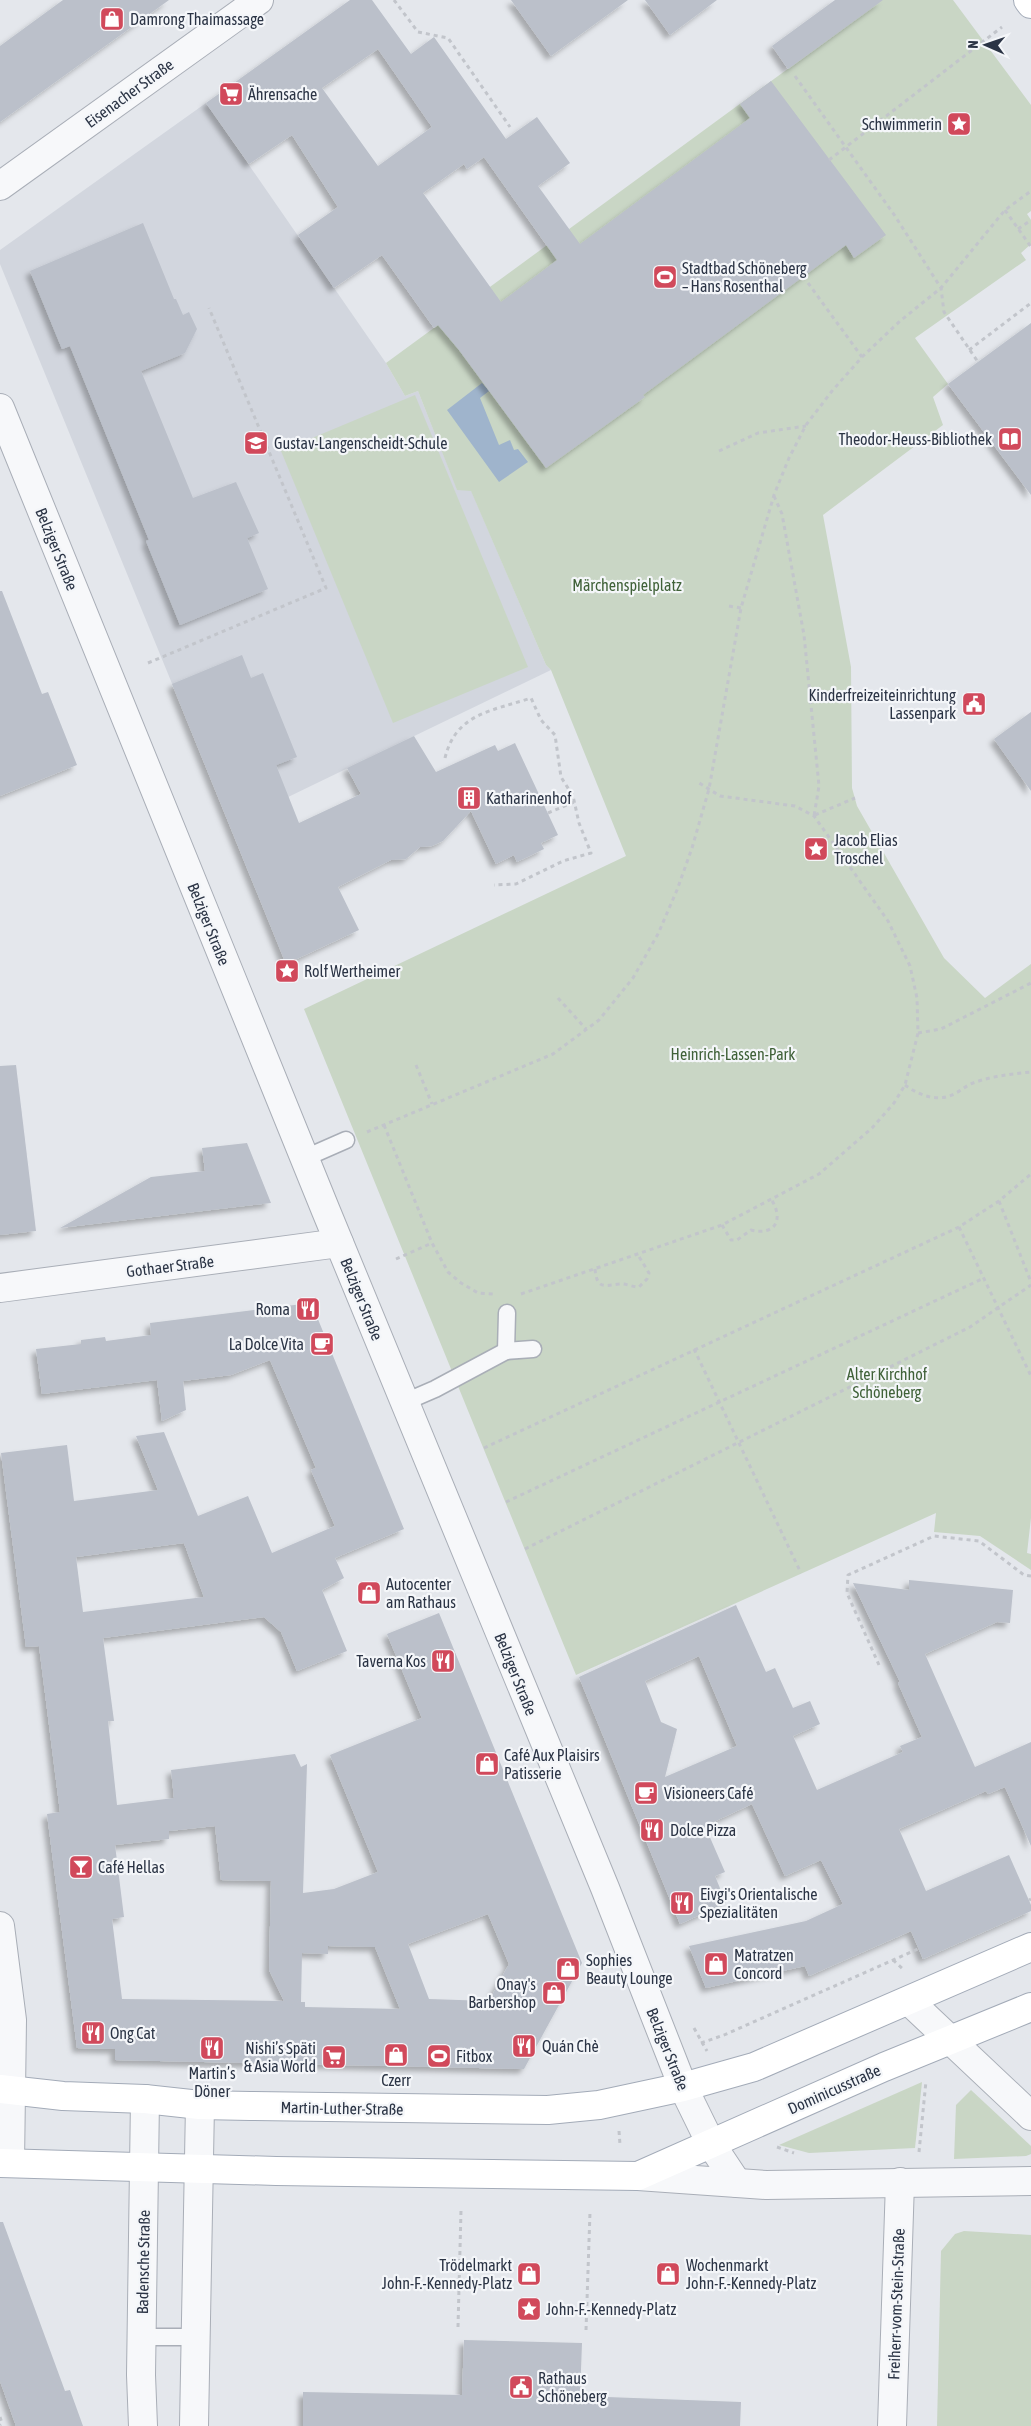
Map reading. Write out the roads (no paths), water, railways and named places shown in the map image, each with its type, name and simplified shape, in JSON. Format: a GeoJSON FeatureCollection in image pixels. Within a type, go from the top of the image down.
{"type":"FeatureCollection","features":[{"type":"Feature","properties":{"kind":"main road"},"geometry":{"type":"LineString","coordinates":[[1028,0],[1031,4]]}},
{"type":"Feature","properties":{"kind":"main road"},"geometry":{"type":"LineString","coordinates":[[683,2087],[754,2067],[1031,1947]]}},
{"type":"Feature","properties":{"kind":"main road","name":"Dominicusstraße"},"geometry":{"type":"LineString","coordinates":[[638,2176],[949,2039],[1031,2007]]}},
{"type":"Feature","properties":{"kind":"main road","name":"Martin-Luther-Straße"},"geometry":{"type":"LineString","coordinates":[[6,2089],[63,2096],[145,2099],[200,2105],[548,2110],[611,2103],[683,2087]]}},
{"type":"Feature","properties":{"kind":"main road"},"geometry":{"type":"LineString","coordinates":[[5,2163],[199,2169],[638,2176]]}},
{"type":"Feature","properties":{"kind":"street","name":"Eisenacher Straße"},"geometry":{"type":"LineString","coordinates":[[0,186],[259,0]]}},
{"type":"Feature","properties":{"kind":"street","name":"Belziger Straße"},"geometry":{"type":"LineString","coordinates":[[0,408],[339,1243],[605,1888],[683,2087],[710,2144],[737,2183]]}},
{"type":"Feature","properties":{"kind":"street","name":"Gothaer Straße"},"geometry":{"type":"LineString","coordinates":[[0,1288],[339,1243]]}},
{"type":"Feature","properties":{"kind":"street"},"geometry":{"type":"LineString","coordinates":[[0,1926],[12,2020],[6,2089],[5,2163]]}},
{"type":"Feature","properties":{"kind":"street"},"geometry":{"type":"LineString","coordinates":[[909,2001],[1031,2116]]}},
{"type":"Feature","properties":{"kind":"street","name":"Badensche Straße"},"geometry":{"type":"LineString","coordinates":[[144,2426],[142,2337],[145,2099]]}},
{"type":"Feature","properties":{"kind":"street"},"geometry":{"type":"LineString","coordinates":[[194,2426],[200,2105]]}},
{"type":"Feature","properties":{"kind":"street"},"geometry":{"type":"LineString","coordinates":[[638,2176],[737,2183],[828,2184],[1031,2181]]}},
{"type":"Feature","properties":{"kind":"street","name":"Freiherr-vom-Stein-Straße"},"geometry":{"type":"LineString","coordinates":[[892,2426],[900,2182]]}},
{"type":"Feature","properties":{"kind":"lane"},"geometry":{"type":"LineString","coordinates":[[305,1158],[346,1140]]}},
{"type":"Feature","properties":{"kind":"lane"},"geometry":{"type":"LineString","coordinates":[[506,1351],[508,1313]]}},
{"type":"Feature","properties":{"kind":"lane"},"geometry":{"type":"LineString","coordinates":[[405,1402],[435,1389],[506,1351],[533,1349]]}},
{"type":"Feature","properties":{"kind":"lane"},"geometry":{"type":"LineString","coordinates":[[142,2337],[196,2338]]}},
{"type":"Feature","properties":{"kind":"water"},"geometry":{"type":"Polygon","coordinates":[[[482,383],[489,391],[480,398],[499,445],[510,440],[514,450],[518,449],[528,462],[499,482],[447,410],[482,383]]]}},
{"type":"Feature","properties":{"kind":"place","name":"Damrong Thaimassage"},"geometry":{"type":"Point","coordinates":[112,19]}},
{"type":"Feature","properties":{"kind":"place","name":"Ährensache"},"geometry":{"type":"Point","coordinates":[231,94]}},
{"type":"Feature","properties":{"kind":"place","name":"Schwimmerin"},"geometry":{"type":"Point","coordinates":[959,124]}},
{"type":"Feature","properties":{"kind":"place","name":"Stadtbad Schöneberg – Hans Rosenthal"},"geometry":{"type":"Point","coordinates":[665,277]}},
{"type":"Feature","properties":{"kind":"place","name":"Theodor-Heuss-Bibliothek"},"geometry":{"type":"Point","coordinates":[1010,439]}},
{"type":"Feature","properties":{"kind":"place","name":"Gustav-Langenscheidt-Schule"},"geometry":{"type":"Point","coordinates":[256,443]}},
{"type":"Feature","properties":{"kind":"place","name":"Kinderfreizeiteinrichtung Lassenpark"},"geometry":{"type":"Point","coordinates":[974,704]}},
{"type":"Feature","properties":{"kind":"place","name":"Katharinenhof"},"geometry":{"type":"Point","coordinates":[469,798]}},
{"type":"Feature","properties":{"kind":"place","name":"Jacob Elias Troschel"},"geometry":{"type":"Point","coordinates":[816,849]}},
{"type":"Feature","properties":{"kind":"place","name":"Rolf Wertheimer"},"geometry":{"type":"Point","coordinates":[287,971]}},
{"type":"Feature","properties":{"kind":"place","name":"Roma"},"geometry":{"type":"Point","coordinates":[308,1309]}},
{"type":"Feature","properties":{"kind":"place","name":"La Dolce Vita"},"geometry":{"type":"Point","coordinates":[322,1344]}},
{"type":"Feature","properties":{"kind":"place","name":"Autocenter am Rathaus"},"geometry":{"type":"Point","coordinates":[369,1593]}},
{"type":"Feature","properties":{"kind":"place","name":"Taverna Kos"},"geometry":{"type":"Point","coordinates":[443,1661]}},
{"type":"Feature","properties":{"kind":"place","name":"Café Aux Plaisirs Patisserie"},"geometry":{"type":"Point","coordinates":[487,1764]}},
{"type":"Feature","properties":{"kind":"place","name":"Visioneers Café"},"geometry":{"type":"Point","coordinates":[646,1793]}},
{"type":"Feature","properties":{"kind":"place","name":"Dolce Pizza"},"geometry":{"type":"Point","coordinates":[652,1830]}},
{"type":"Feature","properties":{"kind":"place","name":"Café Hellas"},"geometry":{"type":"Point","coordinates":[81,1867]}},
{"type":"Feature","properties":{"kind":"place","name":"Eivgi's Orientalische Spezialitäten"},"geometry":{"type":"Point","coordinates":[682,1903]}},
{"type":"Feature","properties":{"kind":"place","name":"Matratzen Concord"},"geometry":{"type":"Point","coordinates":[716,1964]}},
{"type":"Feature","properties":{"kind":"place","name":"Sophies Beauty Lounge"},"geometry":{"type":"Point","coordinates":[568,1969]}},
{"type":"Feature","properties":{"kind":"place","name":"Onay's Barbershop"},"geometry":{"type":"Point","coordinates":[554,1993]}},
{"type":"Feature","properties":{"kind":"place","name":"Ong Cat"},"geometry":{"type":"Point","coordinates":[93,2033]}},
{"type":"Feature","properties":{"kind":"place","name":"Quán Chè"},"geometry":{"type":"Point","coordinates":[524,2046]}},
{"type":"Feature","properties":{"kind":"place","name":"Martin’s Döner"},"geometry":{"type":"Point","coordinates":[212,2048]}},
{"type":"Feature","properties":{"kind":"place","name":"Czerr"},"geometry":{"type":"Point","coordinates":[396,2055]}},
{"type":"Feature","properties":{"kind":"place","name":"Fitbox"},"geometry":{"type":"Point","coordinates":[439,2056]}},
{"type":"Feature","properties":{"kind":"place","name":"Nishi’s Späti & Asia World"},"geometry":{"type":"Point","coordinates":[334,2057]}},
{"type":"Feature","properties":{"kind":"place","name":"Trödelmarkt John-F.-Kennedy-Platz"},"geometry":{"type":"Point","coordinates":[529,2274]}},
{"type":"Feature","properties":{"kind":"place","name":"Wochenmarkt John-F.-Kennedy-Platz"},"geometry":{"type":"Point","coordinates":[668,2274]}},
{"type":"Feature","properties":{"kind":"place","name":"John-F.-Kennedy-Platz"},"geometry":{"type":"Point","coordinates":[529,2309]}},
{"type":"Feature","properties":{"kind":"place","name":"Rathaus Schöneberg"},"geometry":{"type":"Point","coordinates":[521,2387]}},
{"type":"Feature","properties":{"kind":"park label","name":"Märchenspielplatz"},"geometry":{"type":"Point","coordinates":[627,585]}},
{"type":"Feature","properties":{"kind":"park label","name":"Heinrich-Lassen-Park"},"geometry":{"type":"Point","coordinates":[733,1054]}},
{"type":"Feature","properties":{"kind":"park label","name":"Alter Kirchhof Schöneberg"},"geometry":{"type":"Point","coordinates":[887,1383]}}]}
